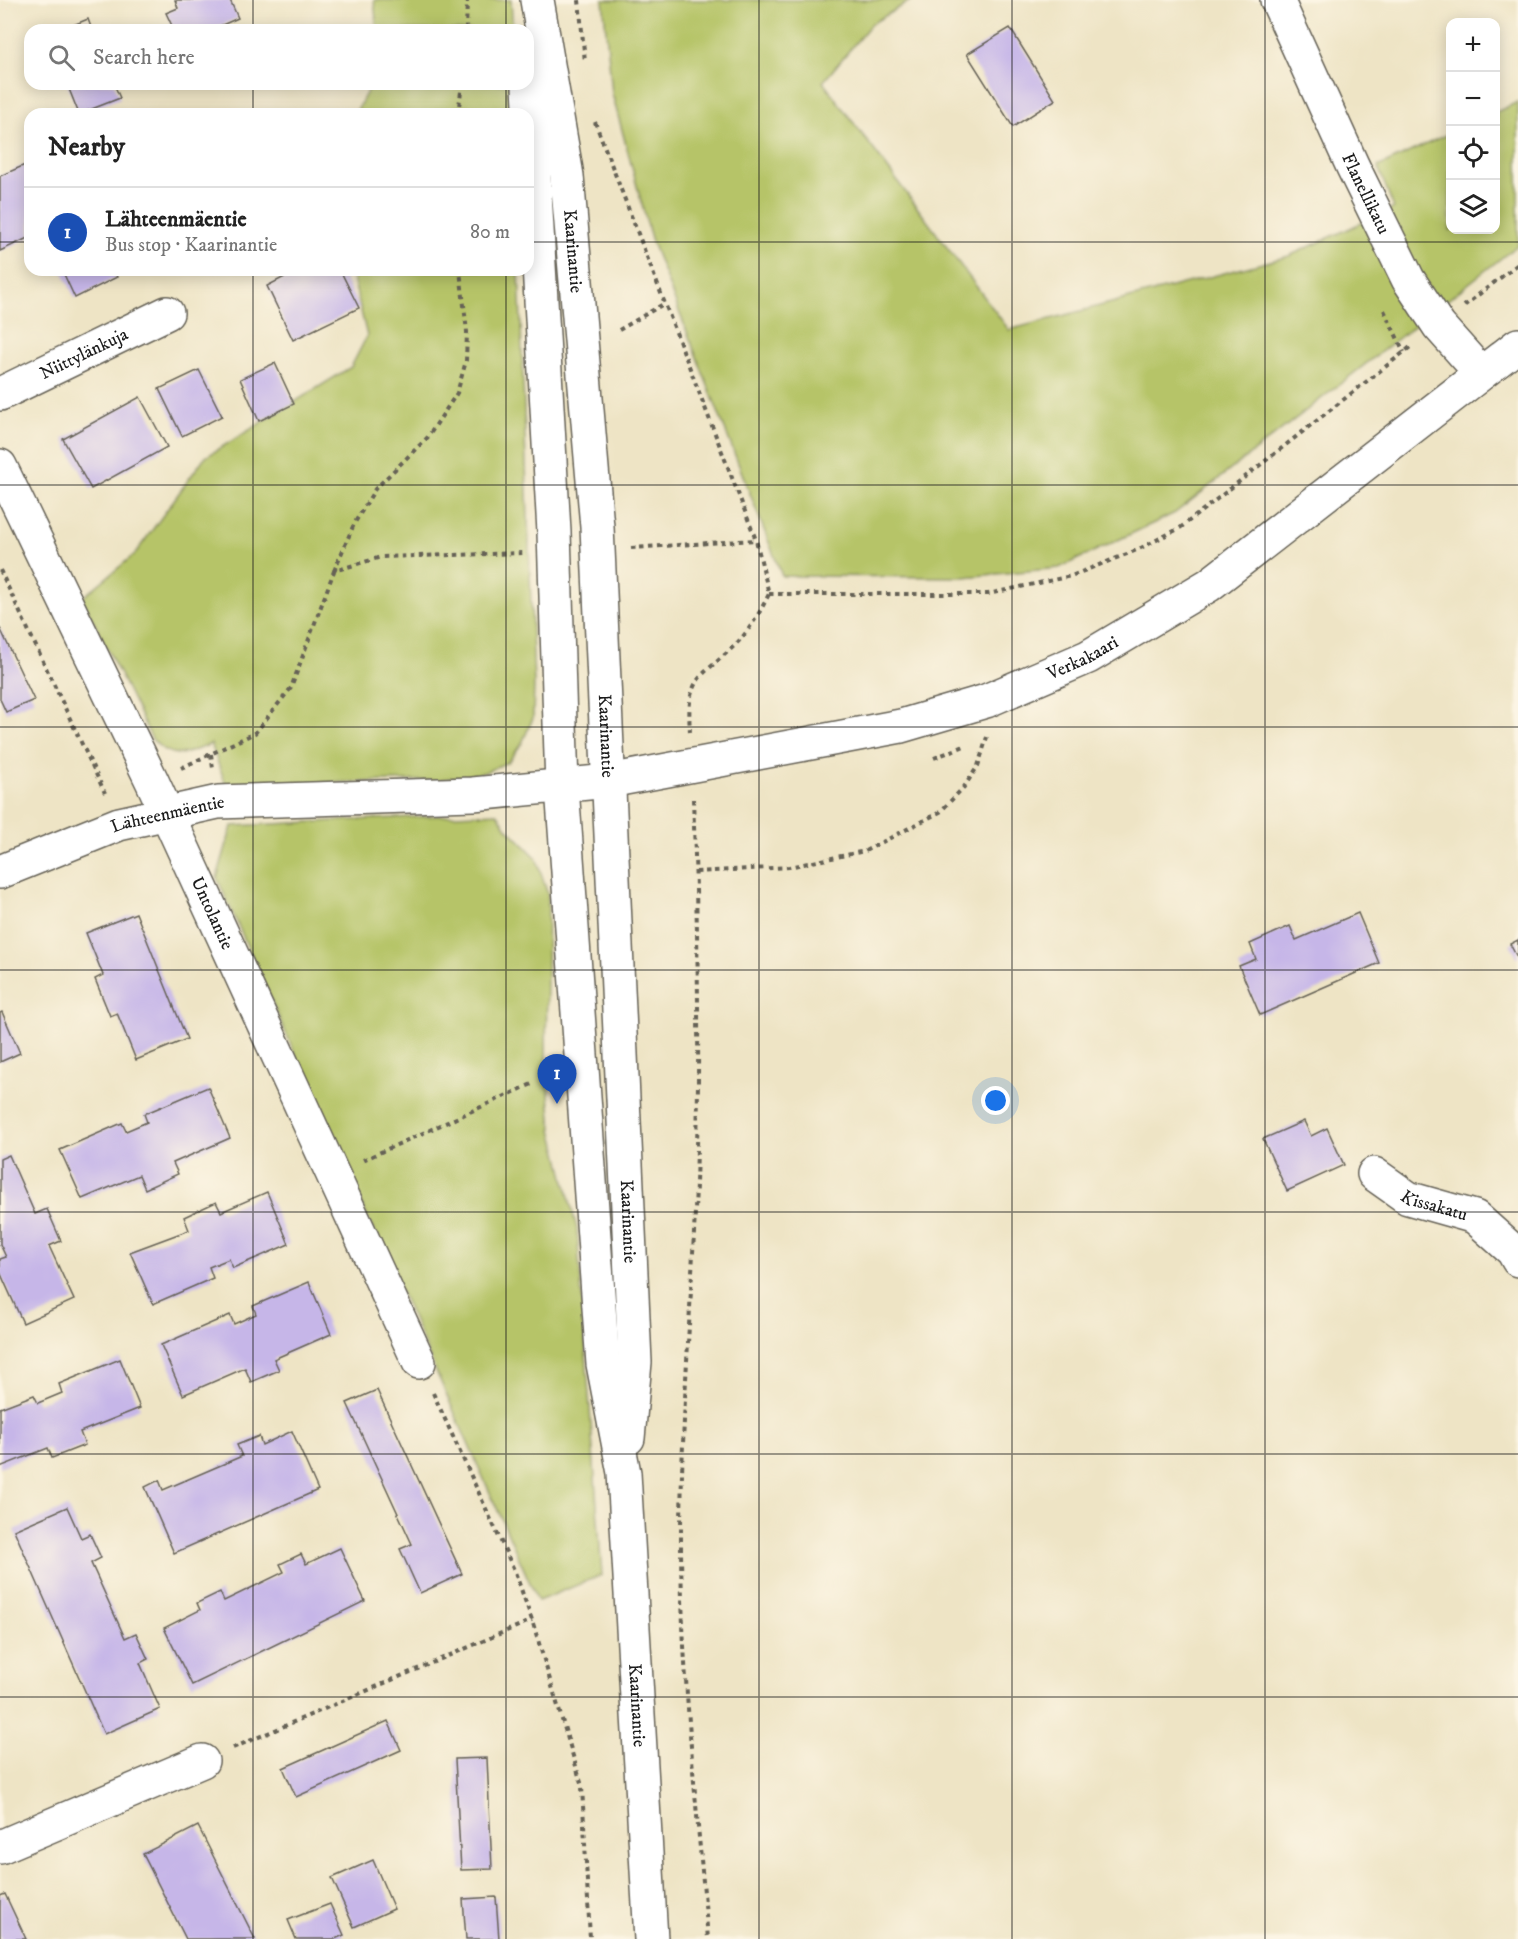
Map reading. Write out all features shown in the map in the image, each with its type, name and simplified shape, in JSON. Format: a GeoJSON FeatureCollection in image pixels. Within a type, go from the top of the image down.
{"type":"FeatureCollection","features":[{"type":"Feature","properties":{"kind":"street"},"geometry":{"type":"LineString","coordinates":[[525,0],[526,24]]}},
{"type":"Feature","properties":{"kind":"street","name":"Kaarinantie"},"geometry":{"type":"LineString","coordinates":[[537,0],[567,176],[597,526],[635,1362],[624,1473]]}},
{"type":"Feature","properties":{"kind":"street","name":"Flanellikatu"},"geometry":{"type":"LineString","coordinates":[[1277,0],[1383,230],[1408,279],[1439,326],[1480,373]]}},
{"type":"Feature","properties":{"kind":"street","name":"Kaarinantie"},"geometry":{"type":"LineString","coordinates":[[529,90],[530,108]]}},
{"type":"Feature","properties":{"kind":"street","name":"Kaarinantie"},"geometry":{"type":"LineString","coordinates":[[534,176],[554,532],[562,787],[603,1364],[624,1473],[651,1939]]}},
{"type":"Feature","properties":{"kind":"street","name":"Niittylänkuja"},"geometry":{"type":"LineString","coordinates":[[0,394],[167,313]]}},
{"type":"Feature","properties":{"kind":"street","name":"Verkakaari"},"geometry":{"type":"LineString","coordinates":[[562,787],[609,781],[902,726],[986,701],[1088,657],[1209,585],[1518,345]]}},
{"type":"Feature","properties":{"kind":"street","name":"Untolantie"},"geometry":{"type":"LineString","coordinates":[[0,466],[167,813],[419,1362]]}},
{"type":"Feature","properties":{"kind":"street","name":"Lähteenmäentie"},"geometry":{"type":"LineString","coordinates":[[0,872],[119,824],[218,802],[474,794],[562,787]]}},
{"type":"Feature","properties":{"kind":"street","name":"Kissakatu"},"geometry":{"type":"LineString","coordinates":[[1374,1174],[1408,1198],[1475,1217],[1513,1251],[1518,1260]]}},
{"type":"Feature","properties":{"kind":"street"},"geometry":{"type":"LineString","coordinates":[[0,1847],[202,1761]]}},
{"type":"Feature","properties":{"kind":"path"},"geometry":{"type":"LineString","coordinates":[[466,24],[467,0]]}},
{"type":"Feature","properties":{"kind":"path"},"geometry":{"type":"LineString","coordinates":[[579,0],[586,71]]}},
{"type":"Feature","properties":{"kind":"path"},"geometry":{"type":"LineString","coordinates":[[459,108],[461,90]]}},
{"type":"Feature","properties":{"kind":"path"},"geometry":{"type":"LineString","coordinates":[[594,118],[756,540],[769,594],[988,594],[1071,576],[1137,550],[1180,528],[1518,264]]}},
{"type":"Feature","properties":{"kind":"path"},"geometry":{"type":"LineString","coordinates":[[152,781],[255,733],[291,688],[334,571],[354,524],[375,489],[428,437],[457,393],[466,362],[468,332],[461,276]]}},
{"type":"Feature","properties":{"kind":"path"},"geometry":{"type":"LineString","coordinates":[[619,330],[665,303]]}},
{"type":"Feature","properties":{"kind":"path"},"geometry":{"type":"LineString","coordinates":[[624,548],[756,540]]}},
{"type":"Feature","properties":{"kind":"path"},"geometry":{"type":"LineString","coordinates":[[334,571],[381,557],[529,553]]}},
{"type":"Feature","properties":{"kind":"path"},"geometry":{"type":"LineString","coordinates":[[0,570],[119,824]]}},
{"type":"Feature","properties":{"kind":"path"},"geometry":{"type":"LineString","coordinates":[[696,872],[789,867],[865,851],[940,812],[964,787],[978,766],[987,737],[933,758]]}},
{"type":"Feature","properties":{"kind":"path"},"geometry":{"type":"LineString","coordinates":[[697,972],[699,1069],[682,1444],[681,1541],[693,1759],[708,1939]]}},
{"type":"Feature","properties":{"kind":"path"},"geometry":{"type":"LineString","coordinates":[[332,1173],[532,1084]]}},
{"type":"Feature","properties":{"kind":"path"},"geometry":{"type":"LineString","coordinates":[[419,1362],[502,1543],[532,1620],[582,1786],[590,1939]]}},
{"type":"Feature","properties":{"kind":"path"},"geometry":{"type":"LineString","coordinates":[[202,1761],[532,1620]]}},
{"type":"Feature","properties":{"kind":"green space"},"geometry":{"type":"Polygon","coordinates":[[[374,0],[511,0],[513,24],[376,24],[374,0]]]}},
{"type":"Feature","properties":{"kind":"green space"},"geometry":{"type":"Polygon","coordinates":[[[603,0],[912,0],[871,24],[823,82],[1009,330],[1289,256],[1394,208],[1378,167],[1446,135],[1446,234],[1500,234],[1500,110],[1518,102],[1518,245],[1175,513],[1059,568],[964,577],[782,576],[652,242],[612,93],[603,0]]]}},
{"type":"Feature","properties":{"kind":"green space"},"geometry":{"type":"Polygon","coordinates":[[[368,90],[516,90],[517,108],[358,108],[368,90]]]}},
{"type":"Feature","properties":{"kind":"green space"},"geometry":{"type":"Polygon","coordinates":[[[352,276],[519,276],[534,684],[533,718],[522,743],[508,762],[483,773],[439,780],[226,785],[211,744],[180,754],[166,751],[152,739],[82,598],[135,554],[204,458],[351,367],[367,336],[352,276]]]}},
{"type":"Feature","properties":{"kind":"green space"},"geometry":{"type":"Polygon","coordinates":[[[497,813],[507,828],[536,857],[548,895],[546,1059],[552,1129],[577,1229],[602,1575],[538,1601],[217,878],[232,826],[497,813]]]}},
{"type":"Feature","properties":{"kind":"building"},"geometry":{"type":"Polygon","coordinates":[[[175,0],[230,0],[238,18],[224,24],[171,24],[166,13],[178,8],[175,0]]]}},
{"type":"Feature","properties":{"kind":"building"},"geometry":{"type":"Polygon","coordinates":[[[88,19],[90,24],[76,24],[88,19]]]}},
{"type":"Feature","properties":{"kind":"building"},"geometry":{"type":"Polygon","coordinates":[[[1010,28],[1055,100],[1013,127],[967,54],[1010,28]]]}},
{"type":"Feature","properties":{"kind":"building"},"geometry":{"type":"Polygon","coordinates":[[[69,90],[117,90],[120,98],[94,108],[77,108],[69,90]]]}},
{"type":"Feature","properties":{"kind":"building"},"geometry":{"type":"Polygon","coordinates":[[[24,165],[24,240],[0,251],[0,176],[24,165]]]}},
{"type":"Feature","properties":{"kind":"building"},"geometry":{"type":"Polygon","coordinates":[[[65,276],[117,277],[75,298],[65,276]]]}},
{"type":"Feature","properties":{"kind":"building"},"geometry":{"type":"Polygon","coordinates":[[[286,276],[343,276],[359,308],[293,340],[267,286],[286,276]]]}},
{"type":"Feature","properties":{"kind":"building"},"geometry":{"type":"Polygon","coordinates":[[[275,363],[294,404],[259,421],[240,379],[275,363]]]}},
{"type":"Feature","properties":{"kind":"building"},"geometry":{"type":"Polygon","coordinates":[[[199,370],[222,416],[182,436],[159,389],[199,370]]]}},
{"type":"Feature","properties":{"kind":"building"},"geometry":{"type":"Polygon","coordinates":[[[140,397],[167,447],[91,489],[63,439],[140,397]]]}},
{"type":"Feature","properties":{"kind":"building"},"geometry":{"type":"Polygon","coordinates":[[[0,628],[34,700],[6,712],[0,699],[0,628]]]}},
{"type":"Feature","properties":{"kind":"building"},"geometry":{"type":"Polygon","coordinates":[[[136,913],[187,1039],[136,1060],[117,1013],[110,1016],[95,979],[103,975],[86,933],[136,913]]]}},
{"type":"Feature","properties":{"kind":"building"},"geometry":{"type":"Polygon","coordinates":[[[1358,913],[1379,963],[1260,1015],[1239,966],[1256,959],[1250,944],[1290,926],[1296,940],[1358,913]]]}},
{"type":"Feature","properties":{"kind":"building"},"geometry":{"type":"Polygon","coordinates":[[[1518,940],[1518,959],[1510,944],[1518,940]]]}},
{"type":"Feature","properties":{"kind":"building"},"geometry":{"type":"Polygon","coordinates":[[[2,1012],[20,1053],[0,1062],[0,1013],[2,1012]]]}},
{"type":"Feature","properties":{"kind":"building"},"geometry":{"type":"Polygon","coordinates":[[[208,1087],[230,1138],[173,1163],[178,1174],[145,1189],[139,1175],[82,1199],[60,1150],[122,1123],[126,1131],[147,1122],[144,1114],[208,1087]]]}},
{"type":"Feature","properties":{"kind":"building"},"geometry":{"type":"Polygon","coordinates":[[[1304,1121],[1311,1136],[1327,1128],[1344,1165],[1287,1191],[1263,1139],[1304,1121]]]}},
{"type":"Feature","properties":{"kind":"building"},"geometry":{"type":"Polygon","coordinates":[[[9,1155],[35,1214],[47,1209],[61,1241],[49,1246],[74,1300],[23,1323],[0,1272],[0,1259],[6,1257],[0,1244],[0,1159],[9,1155]]]}},
{"type":"Feature","properties":{"kind":"building"},"geometry":{"type":"Polygon","coordinates":[[[267,1192],[289,1244],[233,1268],[229,1259],[209,1267],[213,1278],[153,1304],[130,1252],[189,1230],[184,1217],[216,1202],[221,1212],[267,1192]]]}},
{"type":"Feature","properties":{"kind":"building"},"geometry":{"type":"Polygon","coordinates":[[[309,1282],[331,1334],[274,1359],[279,1370],[251,1382],[245,1368],[183,1395],[161,1345],[230,1315],[234,1324],[256,1314],[253,1306],[309,1282]]]}},
{"type":"Feature","properties":{"kind":"building"},"geometry":{"type":"Polygon","coordinates":[[[120,1359],[140,1408],[80,1432],[85,1445],[52,1458],[48,1448],[0,1467],[0,1408],[34,1395],[38,1403],[62,1393],[59,1384],[120,1359]]]}},
{"type":"Feature","properties":{"kind":"building"},"geometry":{"type":"Polygon","coordinates":[[[377,1390],[462,1574],[420,1593],[400,1549],[412,1544],[347,1403],[377,1390]]]}},
{"type":"Feature","properties":{"kind":"building"},"geometry":{"type":"Polygon","coordinates":[[[292,1431],[318,1490],[174,1553],[145,1487],[159,1480],[163,1490],[242,1456],[237,1445],[259,1436],[262,1445],[292,1431]]]}},
{"type":"Feature","properties":{"kind":"building"},"geometry":{"type":"Polygon","coordinates":[[[67,1507],[81,1538],[90,1534],[101,1558],[91,1563],[125,1638],[136,1633],[148,1659],[140,1663],[160,1709],[104,1734],[14,1530],[67,1507]]]}},
{"type":"Feature","properties":{"kind":"building"},"geometry":{"type":"Polygon","coordinates":[[[340,1548],[365,1601],[192,1685],[164,1628],[200,1610],[197,1603],[220,1592],[224,1601],[284,1572],[280,1564],[301,1554],[306,1564],[340,1548]]]}},
{"type":"Feature","properties":{"kind":"building"},"geometry":{"type":"Polygon","coordinates":[[[388,1721],[401,1750],[296,1797],[283,1768],[388,1721]]]}},
{"type":"Feature","properties":{"kind":"building"},"geometry":{"type":"Polygon","coordinates":[[[487,1758],[492,1869],[461,1870],[455,1759],[487,1758]]]}},
{"type":"Feature","properties":{"kind":"building"},"geometry":{"type":"Polygon","coordinates":[[[198,1826],[255,1939],[186,1939],[143,1854],[198,1826]]]}},
{"type":"Feature","properties":{"kind":"building"},"geometry":{"type":"Polygon","coordinates":[[[373,1860],[394,1909],[354,1927],[332,1878],[373,1860]]]}},
{"type":"Feature","properties":{"kind":"building"},"geometry":{"type":"Polygon","coordinates":[[[5,1894],[26,1939],[0,1939],[0,1896],[5,1894]]]}},
{"type":"Feature","properties":{"kind":"building"},"geometry":{"type":"Polygon","coordinates":[[[496,1897],[499,1939],[466,1939],[463,1899],[496,1897]]]}},
{"type":"Feature","properties":{"kind":"building"},"geometry":{"type":"Polygon","coordinates":[[[330,1904],[344,1935],[335,1939],[296,1939],[288,1920],[330,1904]]]}},
{"type":"Feature","properties":{"kind":"place","name":"Lähteenmäentie"},"geometry":{"type":"Point","coordinates":[557,1104]}}]}
